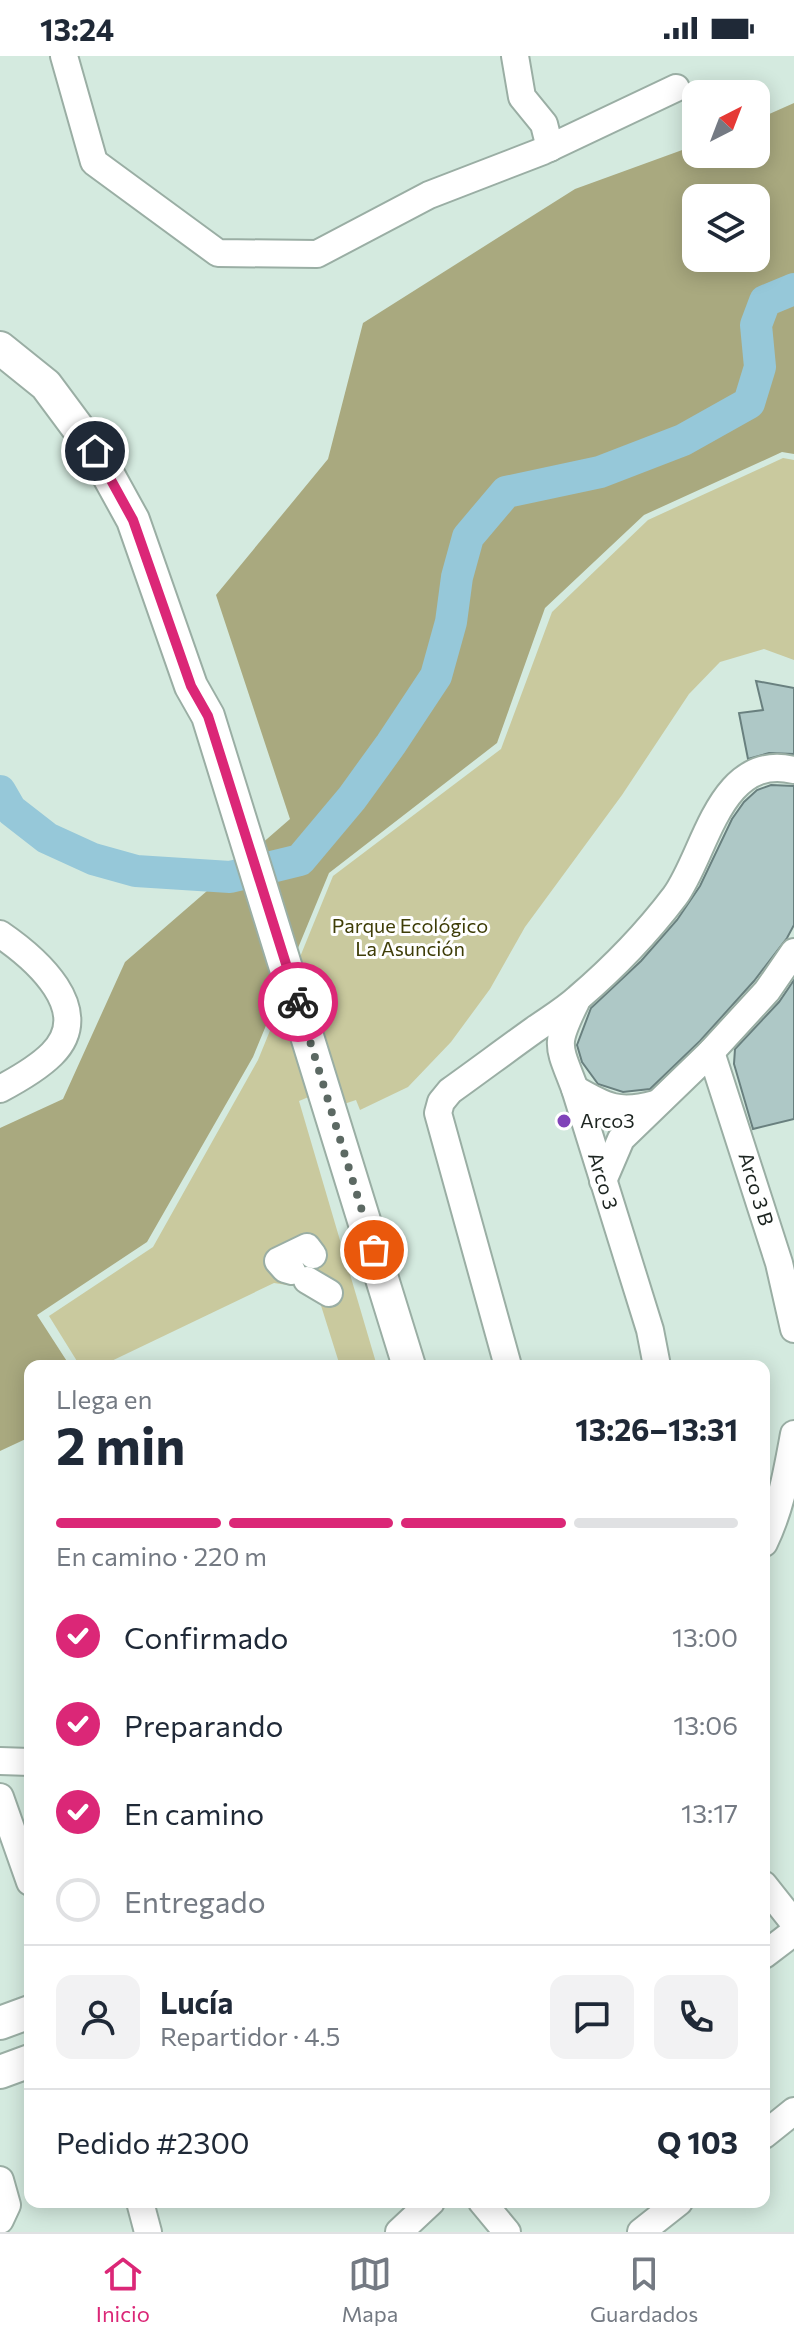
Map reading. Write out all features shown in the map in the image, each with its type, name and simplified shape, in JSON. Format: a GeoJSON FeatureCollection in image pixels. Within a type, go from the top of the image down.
{"type":"FeatureCollection","features":[{"type":"Feature","properties":{"kind":"main road"},"geometry":{"type":"LineString","coordinates":[[0,348],[46,385],[95,451],[133,520],[191,686],[331,1137],[407,1360]]}},
{"type":"Feature","properties":{"kind":"main road"},"geometry":{"type":"LineString","coordinates":[[331,1137],[376,1325],[388,1360]]}},
{"type":"Feature","properties":{"kind":"main road"},"geometry":{"type":"LineString","coordinates":[[0,2072],[24,2063]]}},
{"type":"Feature","properties":{"kind":"street"},"geometry":{"type":"LineString","coordinates":[[64,56],[94,162],[218,253],[317,254],[429,195],[550,148],[676,88]]}},
{"type":"Feature","properties":{"kind":"street"},"geometry":{"type":"LineString","coordinates":[[515,56],[522,97],[544,124],[550,148]]}},
{"type":"Feature","properties":{"kind":"street"},"geometry":{"type":"LineString","coordinates":[[506,1360],[438,1113],[441,1102],[450,1091],[578,999],[639,938],[677,893],[711,821],[736,785],[752,775],[770,770],[794,770]]}},
{"type":"Feature","properties":{"kind":"street"},"geometry":{"type":"LineString","coordinates":[[0,934],[50,976],[62,996],[68,1016],[65,1032],[53,1053],[0,1089]]}},
{"type":"Feature","properties":{"kind":"street"},"geometry":{"type":"LineString","coordinates":[[603,1181],[621,1139],[711,1052],[767,991],[794,952]]}},
{"type":"Feature","properties":{"kind":"street"},"geometry":{"type":"LineString","coordinates":[[561,1055],[561,1033],[578,999]]}},
{"type":"Feature","properties":{"kind":"street"},"geometry":{"type":"LineString","coordinates":[[517,1042],[543,1043],[561,1055]]}},
{"type":"Feature","properties":{"kind":"street","name":"Arco 3 B"},"geometry":{"type":"LineString","coordinates":[[711,1052],[786,1265],[794,1329]]}},
{"type":"Feature","properties":{"kind":"street","name":"Arco 3"},"geometry":{"type":"LineString","coordinates":[[561,1055],[575,1089],[650,1330],[656,1360]]}},
{"type":"Feature","properties":{"kind":"street"},"geometry":{"type":"LineString","coordinates":[[575,1089],[609,1108],[633,1110],[658,1103]]}},
{"type":"Feature","properties":{"kind":"street"},"geometry":{"type":"LineString","coordinates":[[770,1530],[784,1489],[794,1434]]}},
{"type":"Feature","properties":{"kind":"street"},"geometry":{"type":"LineString","coordinates":[[0,1761],[24,1762]]}},
{"type":"Feature","properties":{"kind":"street"},"geometry":{"type":"LineString","coordinates":[[0,1797],[24,1865]]}},
{"type":"Feature","properties":{"kind":"street"},"geometry":{"type":"LineString","coordinates":[[770,1950],[794,1932]]}},
{"type":"Feature","properties":{"kind":"street"},"geometry":{"type":"LineString","coordinates":[[770,2130],[794,2111]]}},
{"type":"Feature","properties":{"kind":"street"},"geometry":{"type":"LineString","coordinates":[[0,2180],[7,2199],[6,2211],[0,2220]]}},
{"type":"Feature","properties":{"kind":"street"},"geometry":{"type":"LineString","coordinates":[[142,2208],[148,2232]]}},
{"type":"Feature","properties":{"kind":"street"},"geometry":{"type":"LineString","coordinates":[[399,2232],[425,2208]]}},
{"type":"Feature","properties":{"kind":"street"},"geometry":{"type":"LineString","coordinates":[[487,2208],[507,2232]]}},
{"type":"Feature","properties":{"kind":"street"},"geometry":{"type":"LineString","coordinates":[[641,2232],[671,2208]]}},
{"type":"Feature","properties":{"kind":"green space"},"geometry":{"type":"Polygon","coordinates":[[[794,103],[794,454],[782,452],[644,515],[545,608],[497,743],[329,873],[253,1057],[147,1242],[37,1315],[66,1360],[24,1360],[24,1440],[0,1451],[0,1128],[63,1099],[125,962],[290,819],[216,595],[328,459],[363,323],[575,189],[682,150],[682,168],[770,168],[770,114],[794,103]]]}},
{"type":"Feature","properties":{"kind":"green space","name":"Parque Ecológico La Asunción"},"geometry":{"type":"Polygon","coordinates":[[[783,458],[794,460],[794,660],[764,649],[720,662],[689,694],[622,795],[525,927],[490,989],[451,1042],[408,1087],[360,1110],[356,1100],[338,1106],[330,1088],[299,1101],[375,1360],[338,1360],[318,1296],[307,1288],[274,1283],[114,1360],[76,1360],[49,1316],[153,1247],[258,1060],[333,876],[501,749],[552,612],[648,520],[783,458]]]}},
{"type":"Feature","properties":{"kind":"building"},"geometry":{"type":"Polygon","coordinates":[[[756,681],[794,688],[794,754],[769,753],[748,759],[739,713],[763,710],[756,681]]]}},
{"type":"Feature","properties":{"kind":"building"},"geometry":{"type":"Polygon","coordinates":[[[771,785],[794,786],[794,925],[787,938],[754,981],[700,1041],[650,1089],[623,1092],[598,1084],[582,1062],[577,1045],[591,1008],[641,961],[677,920],[700,886],[732,819],[757,790],[771,785]]]}},
{"type":"Feature","properties":{"kind":"building"},"geometry":{"type":"Polygon","coordinates":[[[794,980],[794,1119],[753,1129],[734,1064],[735,1049],[779,1002],[794,980]]]}},
{"type":"Feature","properties":{"kind":"waterway"},"geometry":{"type":"LineString","coordinates":[[0,791],[11,810],[47,838],[93,859],[136,871],[230,877],[300,860],[352,798],[436,676],[451,622],[457,577],[468,537],[506,492],[600,472],[683,440],[749,403],[760,367],[756,325],[765,301],[794,289]]}},
{"type":"Feature","properties":{"kind":"way so far"},"geometry":{"type":"LineString","coordinates":[[298,1002],[374,1250]]}},
{"type":"Feature","properties":{"kind":"place","name":"Arco3"},"geometry":{"type":"Point","coordinates":[564,1121]}},
{"type":"Feature","properties":{"kind":"route"},"geometry":{"type":"LineString","coordinates":[[95,451],[133,520],[191,686],[208,716],[298,1002]]}}]}
